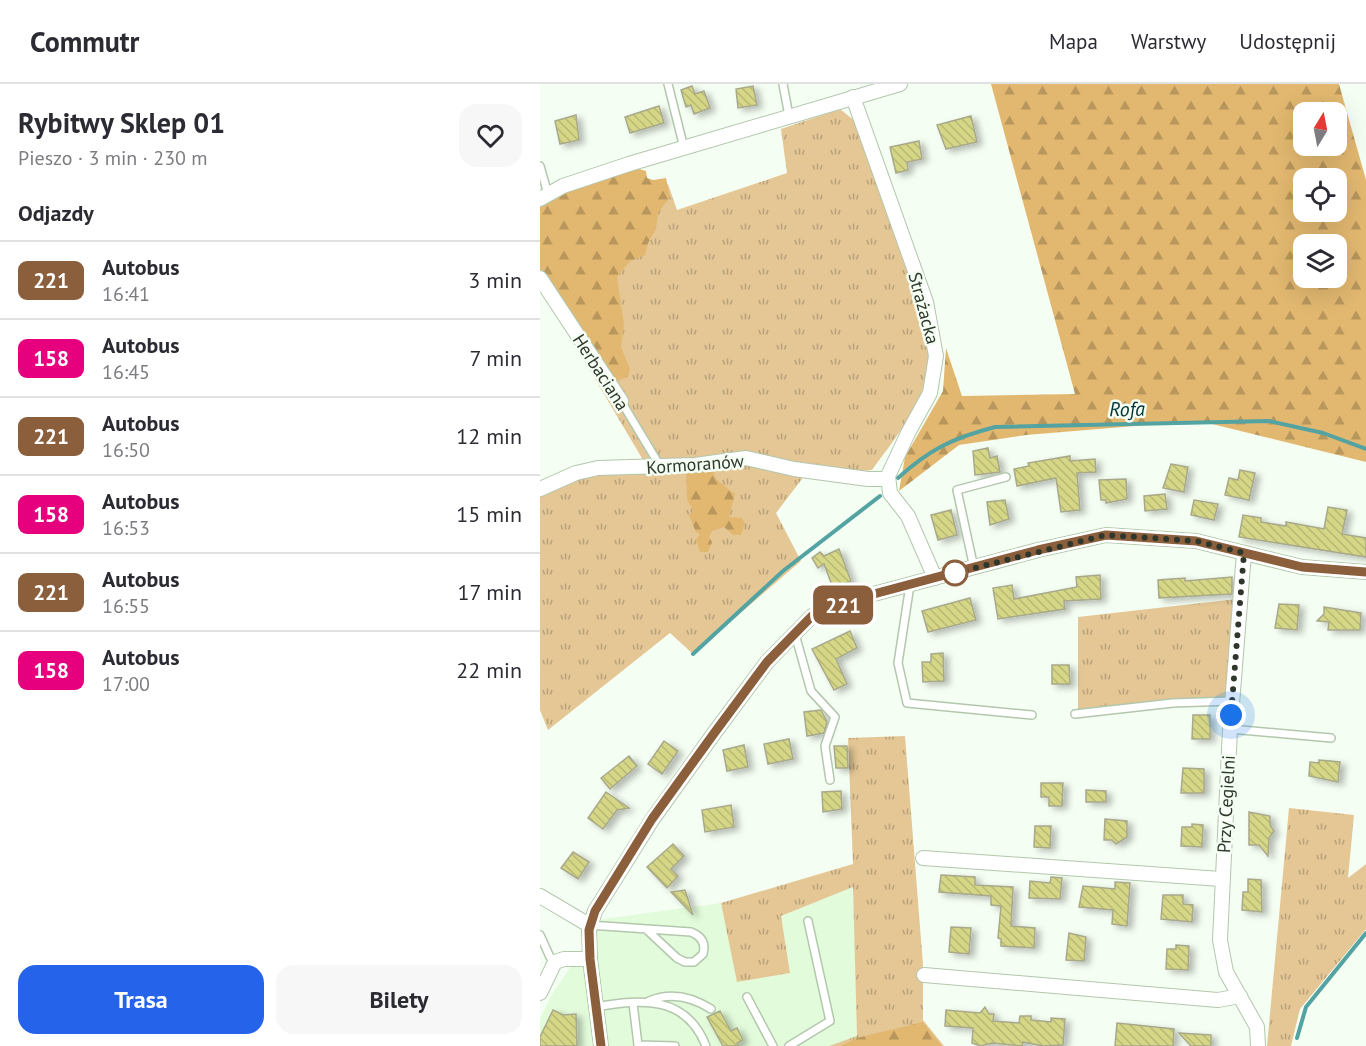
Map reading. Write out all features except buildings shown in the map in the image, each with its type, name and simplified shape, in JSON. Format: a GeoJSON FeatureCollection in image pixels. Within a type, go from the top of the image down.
{"type":"FeatureCollection","features":[{"type":"Feature","properties":{"kind":"street"},"geometry":{"type":"LineString","coordinates":[[544,197],[563,186],[900,84]]}},
{"type":"Feature","properties":{"kind":"street","name":"Strażacka"},"geometry":{"type":"LineString","coordinates":[[853,97],[926,302],[936,356],[930,393],[908,433],[888,479]]}},
{"type":"Feature","properties":{"kind":"street","name":"Herbaciana"},"geometry":{"type":"LineString","coordinates":[[540,278],[621,401]]}},
{"type":"Feature","properties":{"kind":"street","name":"Kormoranów"},"geometry":{"type":"LineString","coordinates":[[540,489],[576,473],[598,468],[660,467],[746,458],[794,469],[868,479],[888,479]]}},
{"type":"Feature","properties":{"kind":"street"},"geometry":{"type":"LineString","coordinates":[[888,479],[890,493],[908,516],[935,578]]}},
{"type":"Feature","properties":{"kind":"street"},"geometry":{"type":"LineString","coordinates":[[600,1044],[590,959],[590,924],[599,902],[652,819],[767,662],[812,616],[870,595],[1106,535],[1196,541],[1302,567],[1366,572]]}},
{"type":"Feature","properties":{"kind":"street","name":"Przy Cegielni"},"geometry":{"type":"LineString","coordinates":[[1244,553],[1221,879],[1221,952],[1226,972],[1257,1027],[1258,1046]]}},
{"type":"Feature","properties":{"kind":"street"},"geometry":{"type":"LineString","coordinates":[[923,858],[1221,879]]}},
{"type":"Feature","properties":{"kind":"street"},"geometry":{"type":"LineString","coordinates":[[540,896],[590,924]]}},
{"type":"Feature","properties":{"kind":"street"},"geometry":{"type":"LineString","coordinates":[[540,993],[552,959],[590,959]]}},
{"type":"Feature","properties":{"kind":"street"},"geometry":{"type":"LineString","coordinates":[[924,975],[1218,1000],[1240,996]]}},
{"type":"Feature","properties":{"kind":"lane"},"geometry":{"type":"LineString","coordinates":[[668,84],[684,148]]}},
{"type":"Feature","properties":{"kind":"lane"},"geometry":{"type":"LineString","coordinates":[[783,84],[789,116]]}},
{"type":"Feature","properties":{"kind":"lane"},"geometry":{"type":"LineString","coordinates":[[540,166],[544,197]]}},
{"type":"Feature","properties":{"kind":"lane","name":"Herbaciana"},"geometry":{"type":"LineString","coordinates":[[621,401],[660,467]]}},
{"type":"Feature","properties":{"kind":"lane"},"geometry":{"type":"LineString","coordinates":[[974,568],[957,490],[1006,477]]}},
{"type":"Feature","properties":{"kind":"lane"},"geometry":{"type":"LineString","coordinates":[[910,585],[898,663],[907,703],[1032,715]]}},
{"type":"Feature","properties":{"kind":"lane"},"geometry":{"type":"LineString","coordinates":[[795,634],[811,691],[835,717],[825,746],[830,780]]}},
{"type":"Feature","properties":{"kind":"lane"},"geometry":{"type":"LineString","coordinates":[[1075,714],[1173,703],[1232,701]]}},
{"type":"Feature","properties":{"kind":"lane"},"geometry":{"type":"LineString","coordinates":[[1230,729],[1331,738]]}},
{"type":"Feature","properties":{"kind":"lane"},"geometry":{"type":"LineString","coordinates":[[789,1046],[830,1021],[808,921]]}},
{"type":"Feature","properties":{"kind":"lane"},"geometry":{"type":"LineString","coordinates":[[590,924],[696,934],[704,942],[703,954],[694,962],[681,961],[647,930]]}},
{"type":"Feature","properties":{"kind":"lane"},"geometry":{"type":"LineString","coordinates":[[540,935],[552,959]]}},
{"type":"Feature","properties":{"kind":"lane"},"geometry":{"type":"LineString","coordinates":[[540,955],[552,959]]}},
{"type":"Feature","properties":{"kind":"lane"},"geometry":{"type":"LineString","coordinates":[[596,1007],[649,1001],[659,997],[685,998],[711,1009]]}},
{"type":"Feature","properties":{"kind":"lane"},"geometry":{"type":"LineString","coordinates":[[747,997],[773,1046]]}},
{"type":"Feature","properties":{"kind":"lane"},"geometry":{"type":"LineString","coordinates":[[649,1001],[684,1013],[700,1030],[706,1046]]}},
{"type":"Feature","properties":{"kind":"lane"},"geometry":{"type":"LineString","coordinates":[[633,1003],[638,1045],[675,1046]]}},
{"type":"Feature","properties":{"kind":"shaded area"},"geometry":{"type":"Polygon","coordinates":[[[853,887],[858,1037],[829,1046],[540,1046],[540,1019],[551,996],[603,919],[721,903],[738,982],[790,973],[781,916],[853,887]]]}},
{"type":"Feature","properties":{"kind":"green space"},"geometry":{"type":"Polygon","coordinates":[[[991,84],[1339,84],[1344,102],[1293,102],[1293,156],[1347,156],[1347,112],[1366,180],[1366,462],[1208,423],[1147,425],[1026,435],[959,445],[899,491],[905,457],[943,391],[946,348],[962,396],[1075,394],[991,84]]]}},
{"type":"Feature","properties":{"kind":"green space"},"geometry":{"type":"Polygon","coordinates":[[[840,109],[856,122],[902,248],[923,320],[928,350],[928,371],[913,410],[872,470],[853,472],[702,458],[643,460],[540,286],[540,207],[586,183],[639,169],[644,189],[668,184],[677,210],[787,173],[781,129],[840,109]]]}},
{"type":"Feature","properties":{"kind":"green space"},"geometry":{"type":"Polygon","coordinates":[[[639,169],[646,171],[647,178],[653,180],[666,178],[670,197],[658,213],[656,229],[648,243],[645,255],[630,261],[617,277],[624,325],[621,347],[630,369],[627,377],[617,381],[540,268],[540,207],[586,183],[639,169]]]}},
{"type":"Feature","properties":{"kind":"green space"},"geometry":{"type":"Polygon","coordinates":[[[747,462],[805,475],[776,513],[801,561],[693,654],[670,633],[548,730],[540,710],[540,492],[602,471],[747,462]]]}},
{"type":"Feature","properties":{"kind":"green space"},"geometry":{"type":"Polygon","coordinates":[[[717,467],[714,473],[716,479],[735,494],[729,517],[742,518],[745,524],[741,535],[733,535],[724,527],[712,531],[709,537],[712,542],[708,552],[700,552],[696,540],[700,534],[696,532],[689,516],[693,510],[687,500],[686,471],[717,467]]]}},
{"type":"Feature","properties":{"kind":"green space"},"geometry":{"type":"Polygon","coordinates":[[[1237,599],[1228,698],[1078,712],[1078,617],[1237,599]]]}},
{"type":"Feature","properties":{"kind":"green space"},"geometry":{"type":"Polygon","coordinates":[[[905,736],[923,965],[923,1020],[944,1046],[829,1046],[857,1036],[853,887],[781,916],[790,973],[737,982],[721,903],[853,864],[848,738],[905,736]]]}},
{"type":"Feature","properties":{"kind":"green space"},"geometry":{"type":"Polygon","coordinates":[[[1289,808],[1354,815],[1348,878],[1366,864],[1366,929],[1300,1009],[1291,1046],[1267,1046],[1289,808]]]}},
{"type":"Feature","properties":{"kind":"green space"},"geometry":{"type":"Polygon","coordinates":[[[923,1022],[942,1046],[840,1046],[857,1038],[923,1022]]]}},
{"type":"Feature","properties":{"kind":"waterway","name":"Rofa"},"geometry":{"type":"LineString","coordinates":[[898,478],[921,459],[943,446],[995,427],[1269,421],[1323,433],[1366,449]]}},
{"type":"Feature","properties":{"kind":"waterway","name":"Rofa"},"geometry":{"type":"LineString","coordinates":[[693,654],[783,571],[880,496]]}},
{"type":"Feature","properties":{"kind":"waterway"},"geometry":{"type":"LineString","coordinates":[[1297,1038],[1306,1007],[1366,933]]}},
{"type":"Feature","properties":{"kind":"bus line","name":"221"},"geometry":{"type":"LineString","coordinates":[[601,1046],[590,959],[589,930],[599,902],[652,819],[767,662],[812,616],[870,595],[1038,550],[1106,535],[1141,535],[1196,541],[1302,567],[1366,572]]}},
{"type":"Feature","properties":{"kind":"route"},"geometry":{"type":"LineString","coordinates":[[955,573],[1038,550],[1106,535],[1141,535],[1196,541],[1244,553],[1231,715]]}}]}
